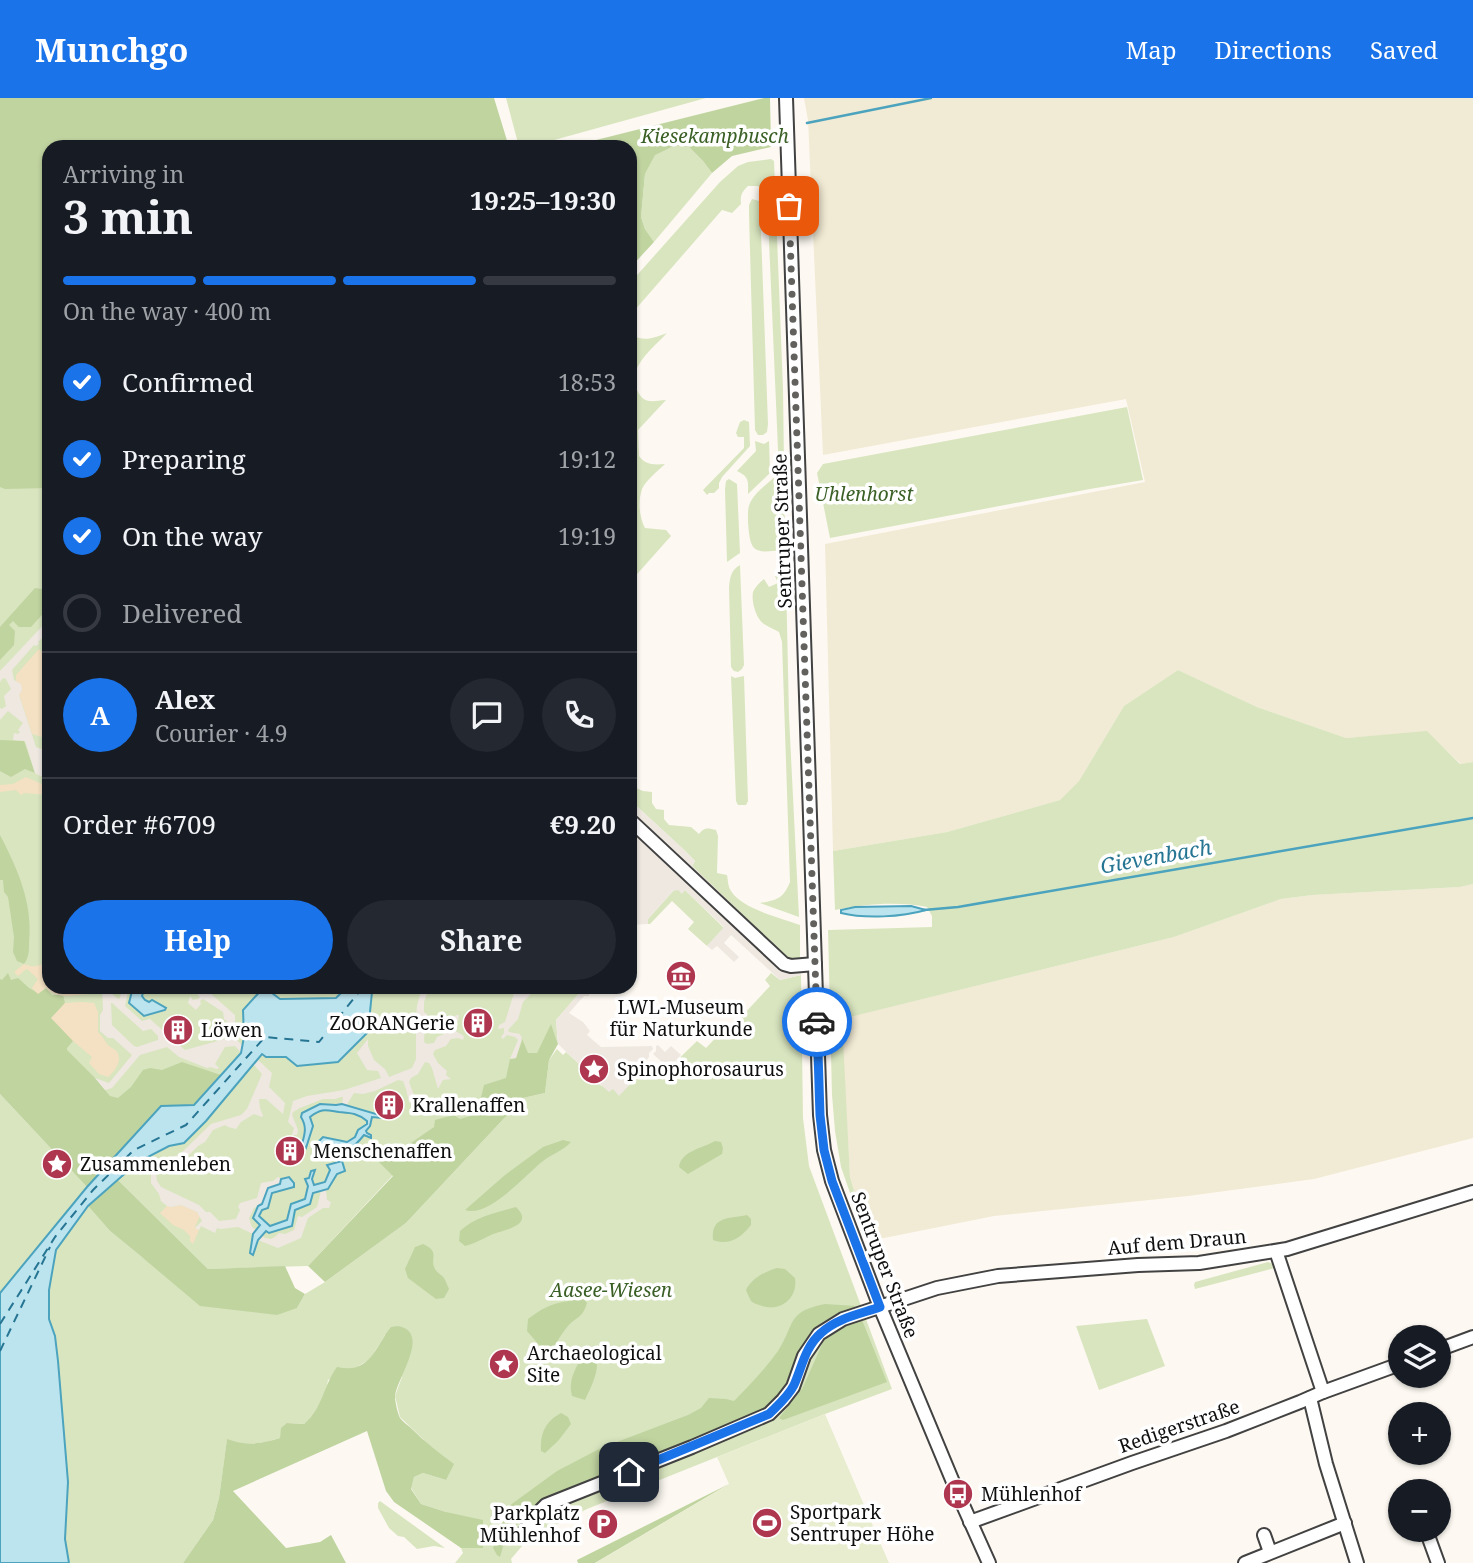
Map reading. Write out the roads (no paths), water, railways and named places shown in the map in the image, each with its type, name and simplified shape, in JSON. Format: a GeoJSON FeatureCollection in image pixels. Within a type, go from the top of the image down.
{"type":"FeatureCollection","features":[{"type":"Feature","properties":{"kind":"street","name":"Sentruper Straße"},"geometry":{"type":"LineString","coordinates":[[786,98],[820,1115],[824,1150],[832,1181],[880,1307],[989,1563]]}},
{"type":"Feature","properties":{"kind":"street"},"geometry":{"type":"LineString","coordinates":[[637,827],[784,964],[815,964]]}},
{"type":"Feature","properties":{"kind":"street","name":"Auf dem Draun"},"geometry":{"type":"LineString","coordinates":[[522,1536],[534,1517],[546,1505],[769,1414],[793,1387],[804,1356],[819,1334],[843,1319],[937,1288],[998,1276],[1199,1263],[1276,1251],[1473,1192]]}},
{"type":"Feature","properties":{"kind":"street"},"geometry":{"type":"LineString","coordinates":[[1276,1251],[1323,1392]]}},
{"type":"Feature","properties":{"kind":"street"},"geometry":{"type":"LineString","coordinates":[[1451,1345],[1473,1337]]}},
{"type":"Feature","properties":{"kind":"street","name":"Redigerstraße"},"geometry":{"type":"LineString","coordinates":[[970,1522],[1226,1431],[1388,1368]]}},
{"type":"Feature","properties":{"kind":"street"},"geometry":{"type":"LineString","coordinates":[[1310,1398],[1326,1464],[1357,1563]]}},
{"type":"Feature","properties":{"kind":"street"},"geometry":{"type":"LineString","coordinates":[[1245,1563],[1345,1523]]}},
{"type":"Feature","properties":{"kind":"street"},"geometry":{"type":"LineString","coordinates":[[1264,1535],[1270,1552]]}},
{"type":"Feature","properties":{"kind":"street"},"geometry":{"type":"LineString","coordinates":[[1430,1542],[1438,1563]]}},
{"type":"Feature","properties":{"kind":"water"},"geometry":{"type":"Polygon","coordinates":[[[911,906],[926,910],[884,916],[841,913],[841,910],[855,907],[911,906]]]}},
{"type":"Feature","properties":{"kind":"water"},"geometry":{"type":"Polygon","coordinates":[[[131,994],[143,994],[145,1000],[152,1000],[166,1008],[144,1016],[129,1003],[131,994]]]}},
{"type":"Feature","properties":{"kind":"water"},"geometry":{"type":"Polygon","coordinates":[[[258,994],[273,994],[280,999],[372,994],[368,1032],[338,1062],[297,1066],[286,1057],[266,1057],[262,1054],[184,1143],[169,1146],[138,1162],[88,1206],[56,1250],[49,1290],[49,1319],[55,1336],[58,1361],[68,1482],[65,1539],[69,1563],[0,1563],[0,1293],[87,1187],[161,1106],[194,1105],[241,1053],[244,1037],[243,1010],[258,994]]]}},
{"type":"Feature","properties":{"kind":"water"},"geometry":{"type":"Polygon","coordinates":[[[320,1104],[342,1104],[383,1116],[372,1117],[366,1131],[371,1138],[364,1135],[354,1146],[347,1149],[326,1144],[324,1157],[317,1157],[313,1155],[323,1137],[347,1142],[367,1124],[364,1118],[354,1114],[327,1110],[318,1112],[310,1117],[313,1126],[306,1148],[302,1144],[305,1130],[302,1113],[320,1104]]]}},
{"type":"Feature","properties":{"kind":"water"},"geometry":{"type":"Polygon","coordinates":[[[342,1161],[345,1171],[337,1174],[328,1189],[313,1193],[310,1204],[295,1210],[292,1226],[269,1233],[266,1231],[258,1240],[253,1255],[250,1253],[253,1234],[260,1225],[253,1218],[268,1188],[289,1177],[294,1183],[294,1187],[272,1193],[268,1208],[262,1210],[259,1216],[270,1226],[287,1220],[291,1204],[305,1199],[308,1186],[305,1179],[309,1178],[311,1171],[315,1170],[312,1179],[314,1185],[325,1182],[330,1170],[327,1165],[342,1161]]]}},
{"type":"Feature","properties":{"kind":"waterway"},"geometry":{"type":"LineString","coordinates":[[807,123],[931,98]]}},
{"type":"Feature","properties":{"kind":"waterway","name":"Gievenbach"},"geometry":{"type":"LineString","coordinates":[[924,910],[958,907],[1473,818]]}},
{"type":"Feature","properties":{"kind":"place","name":"LWL-Museum für Naturkunde"},"geometry":{"type":"Point","coordinates":[681,976]}},
{"type":"Feature","properties":{"kind":"place","name":"ZoORANGerie"},"geometry":{"type":"Point","coordinates":[478,1023]}},
{"type":"Feature","properties":{"kind":"place","name":"Löwen"},"geometry":{"type":"Point","coordinates":[178,1030]}},
{"type":"Feature","properties":{"kind":"place","name":"Spinophorosaurus"},"geometry":{"type":"Point","coordinates":[594,1069]}},
{"type":"Feature","properties":{"kind":"place","name":"Krallenaffen"},"geometry":{"type":"Point","coordinates":[389,1105]}},
{"type":"Feature","properties":{"kind":"place","name":"Menschenaffen"},"geometry":{"type":"Point","coordinates":[290,1151]}},
{"type":"Feature","properties":{"kind":"place","name":"Zusammenleben"},"geometry":{"type":"Point","coordinates":[57,1164]}},
{"type":"Feature","properties":{"kind":"place","name":"Archaeological Site"},"geometry":{"type":"Point","coordinates":[504,1364]}},
{"type":"Feature","properties":{"kind":"place","name":"Mühlenhof"},"geometry":{"type":"Point","coordinates":[958,1494]}},
{"type":"Feature","properties":{"kind":"place","name":"Sportpark Sentruper Höhe"},"geometry":{"type":"Point","coordinates":[767,1523]}},
{"type":"Feature","properties":{"kind":"place","name":"Parkplatz Mühlenhof"},"geometry":{"type":"Point","coordinates":[603,1524]}},
{"type":"Feature","properties":{"kind":"park label","name":"Kiesekampbusch"},"geometry":{"type":"Point","coordinates":[715,136]}},
{"type":"Feature","properties":{"kind":"park label","name":"Uhlenhorst"},"geometry":{"type":"Point","coordinates":[864,494]}},
{"type":"Feature","properties":{"kind":"park label","name":"Aasee-Wiesen"},"geometry":{"type":"Point","coordinates":[611,1290]}}]}
